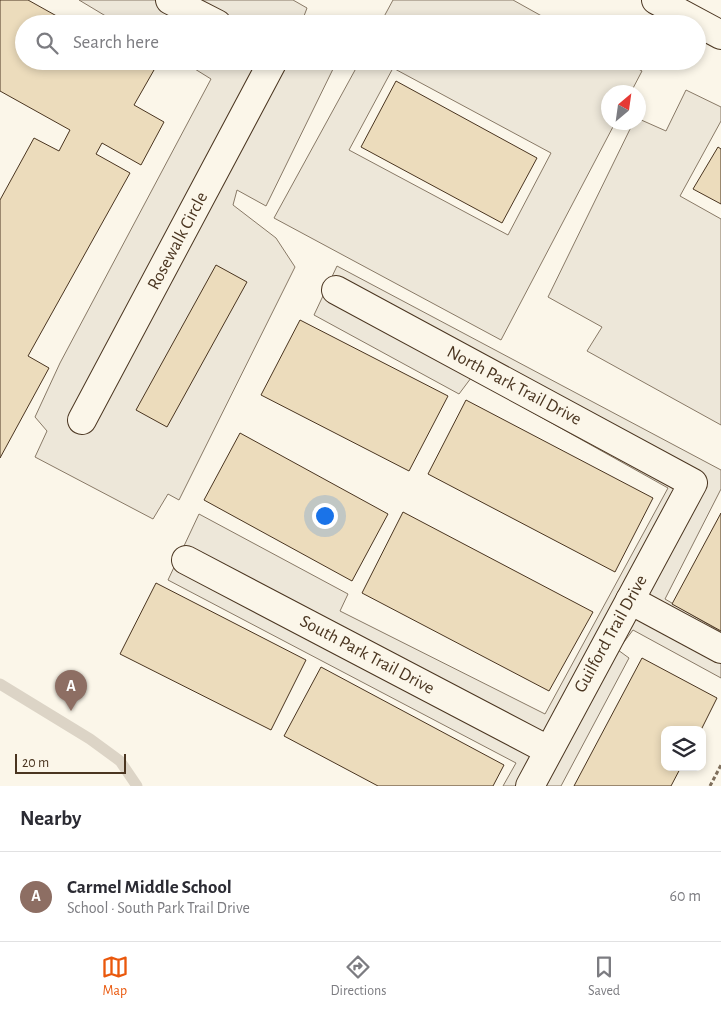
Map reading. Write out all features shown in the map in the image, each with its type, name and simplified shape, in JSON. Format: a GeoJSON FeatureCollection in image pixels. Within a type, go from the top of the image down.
{"type":"FeatureCollection","features":[{"type":"Feature","properties":{"kind":"street"},"geometry":{"type":"LineString","coordinates":[[170,0],[199,15]]}},
{"type":"Feature","properties":{"kind":"street"},"geometry":{"type":"LineString","coordinates":[[656,0],[684,15]]}},
{"type":"Feature","properties":{"kind":"street"},"geometry":{"type":"LineString","coordinates":[[706,27],[721,35]]}},
{"type":"Feature","properties":{"kind":"street","name":"Rosewalk Circle"},"geometry":{"type":"LineString","coordinates":[[82,420],[268,70]]}},
{"type":"Feature","properties":{"kind":"street","name":"North Park Trail Drive"},"geometry":{"type":"LineString","coordinates":[[336,290],[693,483]]}},
{"type":"Feature","properties":{"kind":"street","name":"Guilford Trail Drive"},"geometry":{"type":"LineString","coordinates":[[530,786],[693,483]]}},
{"type":"Feature","properties":{"kind":"street","name":"South Park Trail Drive"},"geometry":{"type":"LineString","coordinates":[[186,560],[548,750]]}},
{"type":"Feature","properties":{"kind":"street"},"geometry":{"type":"LineString","coordinates":[[630,600],[721,649]]}},
{"type":"Feature","properties":{"kind":"path"},"geometry":{"type":"LineString","coordinates":[[710,786],[721,765]]}},
{"type":"Feature","properties":{"kind":"shaded area"},"geometry":{"type":"Polygon","coordinates":[[[79,0],[293,0],[307,8],[304,15],[104,15],[79,0]]]}},
{"type":"Feature","properties":{"kind":"shaded area"},"geometry":{"type":"Polygon","coordinates":[[[393,0],[513,0],[540,15],[385,15],[393,0]]]}},
{"type":"Feature","properties":{"kind":"shaded area"},"geometry":{"type":"Polygon","coordinates":[[[196,70],[333,70],[266,206],[237,190],[233,205],[276,238],[295,267],[179,500],[168,494],[153,519],[35,457],[47,431],[35,417],[60,363],[211,79],[196,70]]]}},
{"type":"Feature","properties":{"kind":"shaded area"},"geometry":{"type":"Polygon","coordinates":[[[355,70],[392,70],[349,150],[508,235],[551,153],[397,70],[640,70],[642,71],[635,85],[601,85],[601,130],[611,130],[501,340],[274,218],[355,70]]]}},
{"type":"Feature","properties":{"kind":"shaded area"},"geometry":{"type":"Polygon","coordinates":[[[686,90],[721,107],[721,121],[680,196],[721,219],[721,425],[587,351],[602,327],[548,297],[630,130],[646,130],[646,122],[666,131],[686,90]]]}},
{"type":"Feature","properties":{"kind":"shaded area"},"geometry":{"type":"Polygon","coordinates":[[[337,266],[721,470],[721,489],[665,599],[721,632],[721,678],[633,630],[618,650],[629,658],[561,786],[503,786],[516,763],[168,580],[199,514],[348,594],[340,611],[545,714],[668,488],[471,378],[459,394],[314,315],[337,266]]]}},
{"type":"Feature","properties":{"kind":"building"},"geometry":{"type":"Polygon","coordinates":[[[0,0],[28,0],[55,15],[15,15],[15,70],[154,70],[134,105],[164,122],[141,165],[102,143],[96,154],[130,173],[28,356],[49,368],[0,458],[0,200],[34,138],[59,151],[70,130],[0,91],[0,0]]]}},
{"type":"Feature","properties":{"kind":"building"},"geometry":{"type":"Polygon","coordinates":[[[396,81],[537,158],[502,223],[361,147],[396,81]]]}},
{"type":"Feature","properties":{"kind":"building"},"geometry":{"type":"Polygon","coordinates":[[[718,147],[721,149],[721,204],[693,189],[718,147]]]}},
{"type":"Feature","properties":{"kind":"building"},"geometry":{"type":"Polygon","coordinates":[[[216,265],[247,282],[167,427],[136,410],[216,265]]]}},
{"type":"Feature","properties":{"kind":"building"},"geometry":{"type":"Polygon","coordinates":[[[300,320],[448,396],[409,471],[261,395],[300,320]]]}},
{"type":"Feature","properties":{"kind":"building"},"geometry":{"type":"Polygon","coordinates":[[[466,400],[653,498],[615,572],[428,474],[466,400]]]}},
{"type":"Feature","properties":{"kind":"building"},"geometry":{"type":"Polygon","coordinates":[[[240,433],[388,514],[352,581],[204,500],[240,433]]]}},
{"type":"Feature","properties":{"kind":"building"},"geometry":{"type":"Polygon","coordinates":[[[403,512],[593,612],[549,691],[362,593],[403,512]]]}},
{"type":"Feature","properties":{"kind":"building"},"geometry":{"type":"Polygon","coordinates":[[[721,513],[721,631],[672,604],[721,513]]]}},
{"type":"Feature","properties":{"kind":"building"},"geometry":{"type":"Polygon","coordinates":[[[156,583],[306,660],[271,730],[120,654],[156,583]]]}},
{"type":"Feature","properties":{"kind":"building"},"geometry":{"type":"Polygon","coordinates":[[[642,658],[717,698],[703,726],[661,726],[661,771],[679,771],[671,786],[574,786],[642,658]]]}},
{"type":"Feature","properties":{"kind":"building"},"geometry":{"type":"Polygon","coordinates":[[[321,667],[504,765],[493,786],[378,786],[284,736],[321,667]]]}},
{"type":"Feature","properties":{"kind":"waterway"},"geometry":{"type":"LineString","coordinates":[[0,684],[90,739],[120,761],[137,786]]}},
{"type":"Feature","properties":{"kind":"place","name":"Carmel Middle School"},"geometry":{"type":"Point","coordinates":[71,711]}}]}
